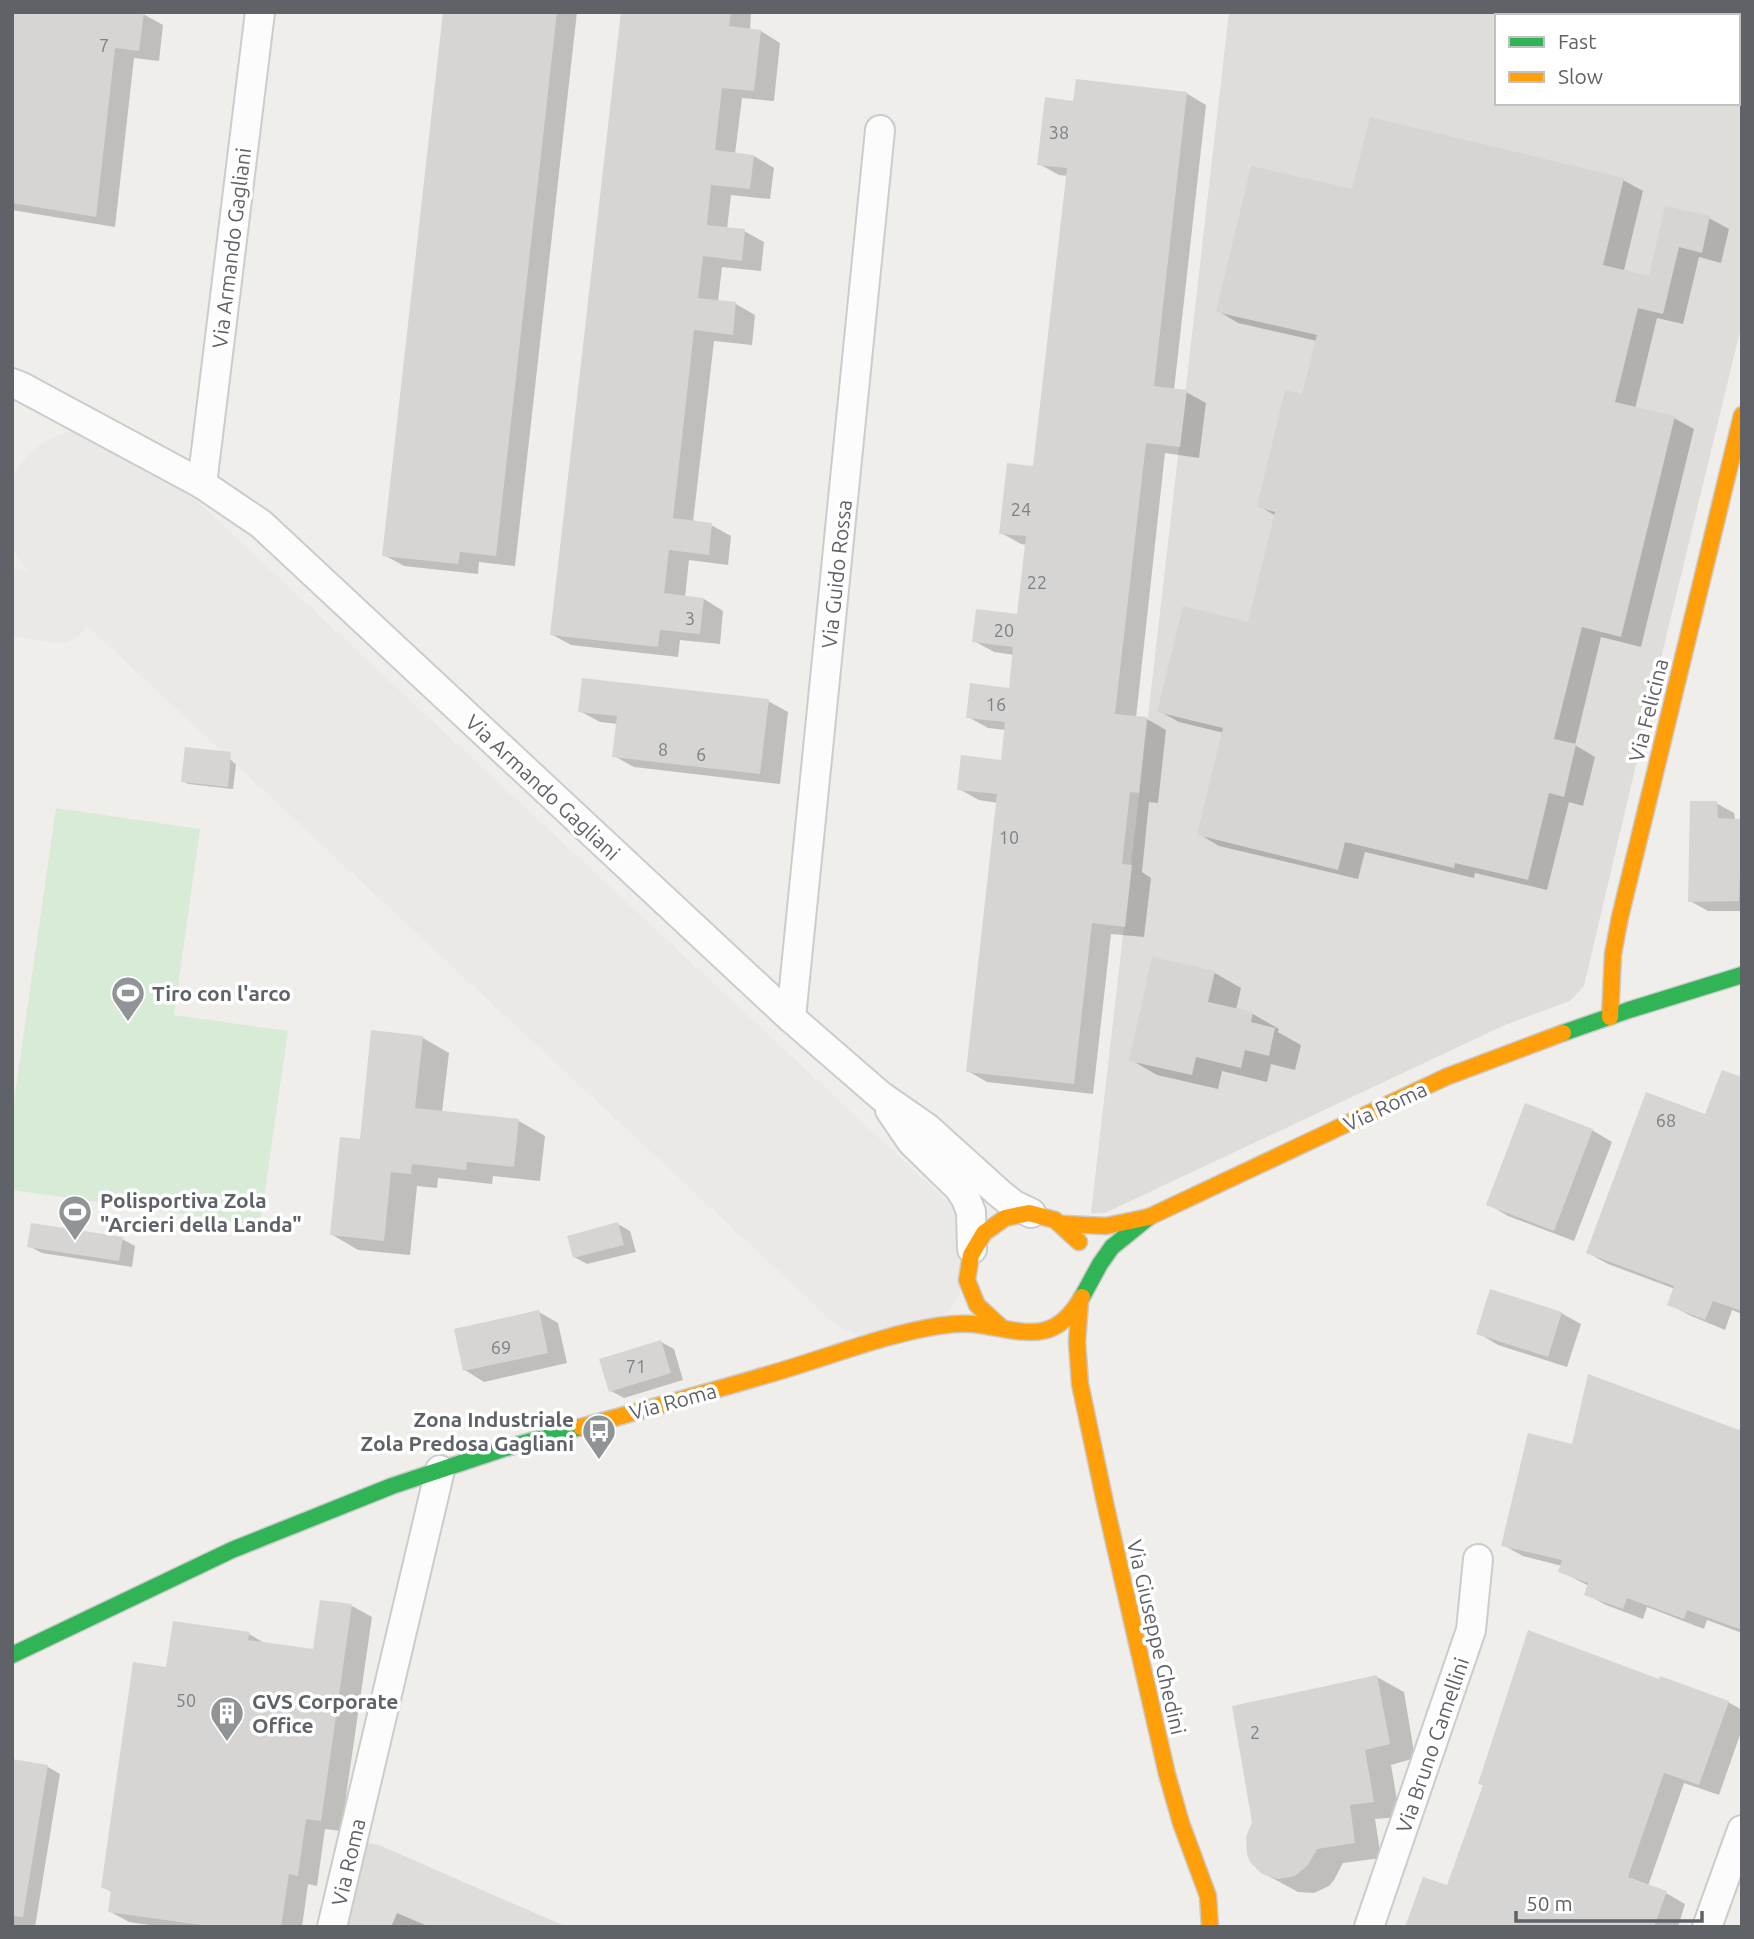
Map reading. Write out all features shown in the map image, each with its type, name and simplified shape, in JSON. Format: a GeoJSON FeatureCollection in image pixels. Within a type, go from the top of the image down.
{"type":"FeatureCollection","features":[{"type":"Feature","properties":{"kind":"street","name":"Via Armando Gagliani"},"geometry":{"type":"LineString","coordinates":[[202,484],[260,12]]}},
{"type":"Feature","properties":{"kind":"street","name":"Via Guido Rossa"},"geometry":{"type":"LineString","coordinates":[[792,1018],[880,130]]}},
{"type":"Feature","properties":{"kind":"street","name":"Via Armando Gagliani"},"geometry":{"type":"LineString","coordinates":[[15,383],[202,484],[261,524],[792,1018],[881,1096],[927,1128],[999,1194],[1031,1213]]}},
{"type":"Feature","properties":{"kind":"street","name":"Via Felicina"},"geometry":{"type":"LineString","coordinates":[[1610,1017],[1613,954],[1620,917],[1742,415]]}},
{"type":"Feature","properties":{"kind":"street","name":"Via Roma"},"geometry":{"type":"LineString","coordinates":[[1031,1213],[1044,1215],[1063,1224],[1088,1228],[1110,1227],[1149,1217],[1446,1077],[1629,1010],[1742,975]]}},
{"type":"Feature","properties":{"kind":"street","name":"Via Armando Gagliani"},"geometry":{"type":"LineString","coordinates":[[881,1096],[911,1141],[959,1188],[966,1199],[971,1212],[972,1249]]}},
{"type":"Feature","properties":{"kind":"street"},"geometry":{"type":"LineString","coordinates":[[1031,1213],[1015,1214],[998,1220],[979,1237],[968,1262],[964,1292],[972,1297],[984,1315],[1044,1346]]}},
{"type":"Feature","properties":{"kind":"street","name":"Via Roma"},"geometry":{"type":"LineString","coordinates":[[12,1655],[232,1550],[392,1486],[506,1448],[758,1378],[906,1333],[952,1325],[977,1324],[1026,1333],[1046,1330],[1060,1324],[1073,1312],[1112,1247],[1149,1217]]}},
{"type":"Feature","properties":{"kind":"street"},"geometry":{"type":"LineString","coordinates":[[1063,1224],[1074,1234],[1083,1250],[1087,1267],[1082,1297]]}},
{"type":"Feature","properties":{"kind":"street","name":"Via Giuseppe Ghedini"},"geometry":{"type":"LineString","coordinates":[[1082,1297],[1077,1342],[1080,1384],[1167,1774],[1181,1823],[1208,1896],[1210,1927]]}},
{"type":"Feature","properties":{"kind":"street","name":"Via Roma"},"geometry":{"type":"LineString","coordinates":[[906,1333],[948,1311]]}},
{"type":"Feature","properties":{"kind":"street","name":"Via Giuseppe Ghedini"},"geometry":{"type":"LineString","coordinates":[[1064,1361],[1080,1384]]}},
{"type":"Feature","properties":{"kind":"street","name":"Via Roma"},"geometry":{"type":"LineString","coordinates":[[332,1927],[440,1469]]}},
{"type":"Feature","properties":{"kind":"street","name":"Via Bruno Camellini"},"geometry":{"type":"LineString","coordinates":[[1369,1927],[1471,1630],[1478,1559]]}},
{"type":"Feature","properties":{"kind":"street"},"geometry":{"type":"LineString","coordinates":[[1707,1927],[1742,1830]]}},
{"type":"Feature","properties":{"kind":"street","name":"Via Giuseppe Ghedini"},"geometry":{"type":"LineString","coordinates":[[1208,1896],[1228,1922]]}},
{"type":"Feature","properties":{"kind":"shaded area"},"geometry":{"type":"Polygon","coordinates":[[[1229,12],[1742,12],[1742,323],[1584,986],[1570,1001],[1505,1025],[1105,1213],[1091,1213],[1229,12]]]}},
{"type":"Feature","properties":{"kind":"shaded area"},"geometry":{"type":"Polygon","coordinates":[[[368,1843],[379,1845],[567,1927],[347,1927],[368,1843]]]}},
{"type":"Feature","properties":{"kind":"green space","name":"Tiro con l'arco"},"geometry":{"type":"Polygon","coordinates":[[[56,808],[200,829],[174,1015],[288,1031],[260,1225],[12,1190],[12,1115],[56,808]]]}},
{"type":"Feature","properties":{"kind":"building"},"geometry":{"type":"Polygon","coordinates":[[[12,12],[144,12],[139,51],[115,48],[96,217],[12,203],[12,12]]]}},
{"type":"Feature","properties":{"kind":"building"},"geometry":{"type":"Polygon","coordinates":[[[443,12],[557,12],[496,556],[460,552],[458,564],[382,556],[443,12]]]}},
{"type":"Feature","properties":{"kind":"building"},"geometry":{"type":"Polygon","coordinates":[[[621,12],[731,12],[729,26],[761,30],[754,91],[722,88],[715,150],[754,155],[750,189],[711,185],[707,225],[745,229],[742,261],[703,256],[698,298],[736,302],[733,335],[694,330],[673,518],[712,523],[709,555],[669,550],[664,593],[704,598],[700,634],[660,630],[658,647],[550,635],[621,12]]]}},
{"type":"Feature","properties":{"kind":"building"},"geometry":{"type":"Polygon","coordinates":[[[1076,79],[1187,92],[1154,386],[1187,390],[1180,447],[1146,443],[1115,714],[1147,717],[1139,793],[1130,792],[1122,864],[1132,865],[1125,927],[1092,923],[1074,1084],[966,1072],[997,794],[957,790],[961,755],[1001,760],[1005,722],[966,718],[970,683],[1009,688],[1013,647],[972,642],[976,609],[1017,614],[1026,536],[999,534],[1007,463],[1033,466],[1067,168],[1037,165],[1045,97],[1073,101],[1076,79]]]}},
{"type":"Feature","properties":{"kind":"building"},"geometry":{"type":"Polygon","coordinates":[[[1370,117],[1624,178],[1603,265],[1649,276],[1665,206],[1710,216],[1702,253],[1679,247],[1663,314],[1638,308],[1615,402],[1675,416],[1621,637],[1582,627],[1554,739],[1576,744],[1564,797],[1549,793],[1528,880],[1455,863],[1454,868],[1345,842],[1338,870],[1197,835],[1223,728],[1157,712],[1183,606],[1248,622],[1275,512],[1257,507],[1285,390],[1302,394],[1317,335],[1216,312],[1251,166],[1352,189],[1370,117]]]}},
{"type":"Feature","properties":{"kind":"building"},"geometry":{"type":"Polygon","coordinates":[[[582,678],[769,699],[760,774],[612,757],[617,716],[578,712],[582,678]]]}},
{"type":"Feature","properties":{"kind":"building"},"geometry":{"type":"Polygon","coordinates":[[[185,747],[231,752],[228,787],[181,782],[185,747]]]}},
{"type":"Feature","properties":{"kind":"building"},"geometry":{"type":"Polygon","coordinates":[[[1690,801],[1717,801],[1718,818],[1742,819],[1739,901],[1688,902],[1690,801]]]}},
{"type":"Feature","properties":{"kind":"building"},"geometry":{"type":"Polygon","coordinates":[[[1152,957],[1215,971],[1208,1002],[1253,1012],[1251,1022],[1275,1028],[1269,1056],[1245,1050],[1241,1068],[1196,1057],[1192,1075],[1129,1061],[1152,957]]]}},
{"type":"Feature","properties":{"kind":"building"},"geometry":{"type":"Polygon","coordinates":[[[371,1030],[423,1036],[415,1108],[519,1119],[514,1167],[467,1162],[466,1170],[412,1164],[411,1174],[391,1172],[384,1241],[330,1235],[340,1137],[360,1139],[371,1030]]]}},
{"type":"Feature","properties":{"kind":"building"},"geometry":{"type":"Polygon","coordinates":[[[1722,1070],[1742,1077],[1742,1311],[1713,1301],[1705,1320],[1667,1305],[1674,1286],[1586,1253],[1646,1092],[1705,1114],[1722,1070]]]}},
{"type":"Feature","properties":{"kind":"building"},"geometry":{"type":"Polygon","coordinates":[[[1525,1103],[1593,1129],[1554,1231],[1486,1205],[1525,1103]]]}},
{"type":"Feature","properties":{"kind":"building"},"geometry":{"type":"Polygon","coordinates":[[[618,1222],[624,1245],[573,1258],[567,1236],[618,1222]]]}},
{"type":"Feature","properties":{"kind":"building","name":"Polisportiva Zola \"Arcieri della Landa\""},"geometry":{"type":"Polygon","coordinates":[[[31,1223],[123,1237],[119,1261],[27,1247],[31,1223]]]}},
{"type":"Feature","properties":{"kind":"building"},"geometry":{"type":"Polygon","coordinates":[[[1490,1289],[1562,1312],[1548,1357],[1476,1334],[1490,1289]]]}},
{"type":"Feature","properties":{"kind":"building"},"geometry":{"type":"Polygon","coordinates":[[[539,1310],[548,1353],[463,1371],[454,1329],[539,1310]]]}},
{"type":"Feature","properties":{"kind":"building"},"geometry":{"type":"Polygon","coordinates":[[[661,1340],[671,1373],[609,1392],[599,1359],[661,1340]]]}},
{"type":"Feature","properties":{"kind":"building"},"geometry":{"type":"Polygon","coordinates":[[[1588,1374],[1742,1431],[1742,1630],[1687,1610],[1684,1619],[1627,1598],[1623,1609],[1584,1595],[1588,1583],[1558,1572],[1562,1560],[1501,1546],[1528,1433],[1572,1444],[1588,1374]]]}},
{"type":"Feature","properties":{"kind":"building","name":"GVS Corporate Office"},"geometry":{"type":"Polygon","coordinates":[[[320,1600],[352,1604],[321,1821],[306,1819],[298,1876],[289,1874],[281,1927],[215,1927],[108,1912],[111,1890],[101,1888],[133,1662],[166,1667],[173,1621],[250,1632],[248,1640],[313,1649],[320,1600]]]}},
{"type":"Feature","properties":{"kind":"building"},"geometry":{"type":"Polygon","coordinates":[[[1528,1630],[1659,1679],[1660,1676],[1729,1701],[1699,1785],[1664,1773],[1628,1877],[1667,1891],[1654,1927],[1405,1927],[1423,1877],[1447,1885],[1483,1785],[1478,1784],[1528,1630]]]}},
{"type":"Feature","properties":{"kind":"building"},"geometry":{"type":"Polygon","coordinates":[[[1377,1675],[1390,1744],[1365,1750],[1374,1802],[1350,1805],[1355,1843],[1317,1849],[1308,1865],[1295,1876],[1278,1879],[1262,1874],[1250,1862],[1247,1854],[1246,1837],[1252,1822],[1232,1706],[1377,1675]]]}},
{"type":"Feature","properties":{"kind":"building"},"geometry":{"type":"Polygon","coordinates":[[[12,1759],[48,1765],[23,1917],[12,1916],[12,1759]]]}},
{"type":"Feature","properties":{"kind":"taxiway"},"geometry":{"type":"LineString","coordinates":[[12,602],[58,610],[114,538]]}},
{"type":"Feature","properties":{"kind":"runway"},"geometry":{"type":"LineString","coordinates":[[88,513],[885,1257]]}},
{"type":"Feature","properties":{"kind":"traffic: fast"},"geometry":{"type":"LineString","coordinates":[[1563,1033],[1742,975]]}},
{"type":"Feature","properties":{"kind":"traffic: fast"},"geometry":{"type":"LineString","coordinates":[[1082,1297],[1112,1247],[1149,1217]]}},
{"type":"Feature","properties":{"kind":"traffic: fast"},"geometry":{"type":"LineString","coordinates":[[12,1655],[232,1550],[392,1486],[506,1448],[581,1427]]}},
{"type":"Feature","properties":{"kind":"traffic: slow"},"geometry":{"type":"LineString","coordinates":[[1610,1017],[1613,954],[1620,917],[1742,415]]}},
{"type":"Feature","properties":{"kind":"traffic: slow"},"geometry":{"type":"LineString","coordinates":[[1064,1224],[1106,1226],[1149,1217],[1446,1077],[1563,1033]]}},
{"type":"Feature","properties":{"kind":"traffic: slow"},"geometry":{"type":"LineString","coordinates":[[1002,1328],[977,1305],[967,1280],[971,1255],[984,1233],[1005,1218],[1029,1213],[1055,1220],[1079,1242]]}},
{"type":"Feature","properties":{"kind":"traffic: slow"},"geometry":{"type":"LineString","coordinates":[[581,1427],[919,1329],[965,1324],[1026,1332],[1050,1329],[1061,1323],[1082,1297]]}},
{"type":"Feature","properties":{"kind":"traffic: slow"},"geometry":{"type":"LineString","coordinates":[[1080,1302],[1077,1342],[1080,1384],[1167,1774],[1181,1823],[1208,1896],[1210,1927]]}},
{"type":"Feature","properties":{"kind":"place","name":"Tiro con l'arco"},"geometry":{"type":"Point","coordinates":[128,1023]}},
{"type":"Feature","properties":{"kind":"place","name":"Polisportiva Zola \"Arcieri della Landa\""},"geometry":{"type":"Point","coordinates":[75,1242]}},
{"type":"Feature","properties":{"kind":"place","name":"Zona Industriale Zola Predosa Gagliani"},"geometry":{"type":"Point","coordinates":[599,1461]}},
{"type":"Feature","properties":{"kind":"place","name":"GVS Corporate Office"},"geometry":{"type":"Point","coordinates":[227,1743]}}]}
